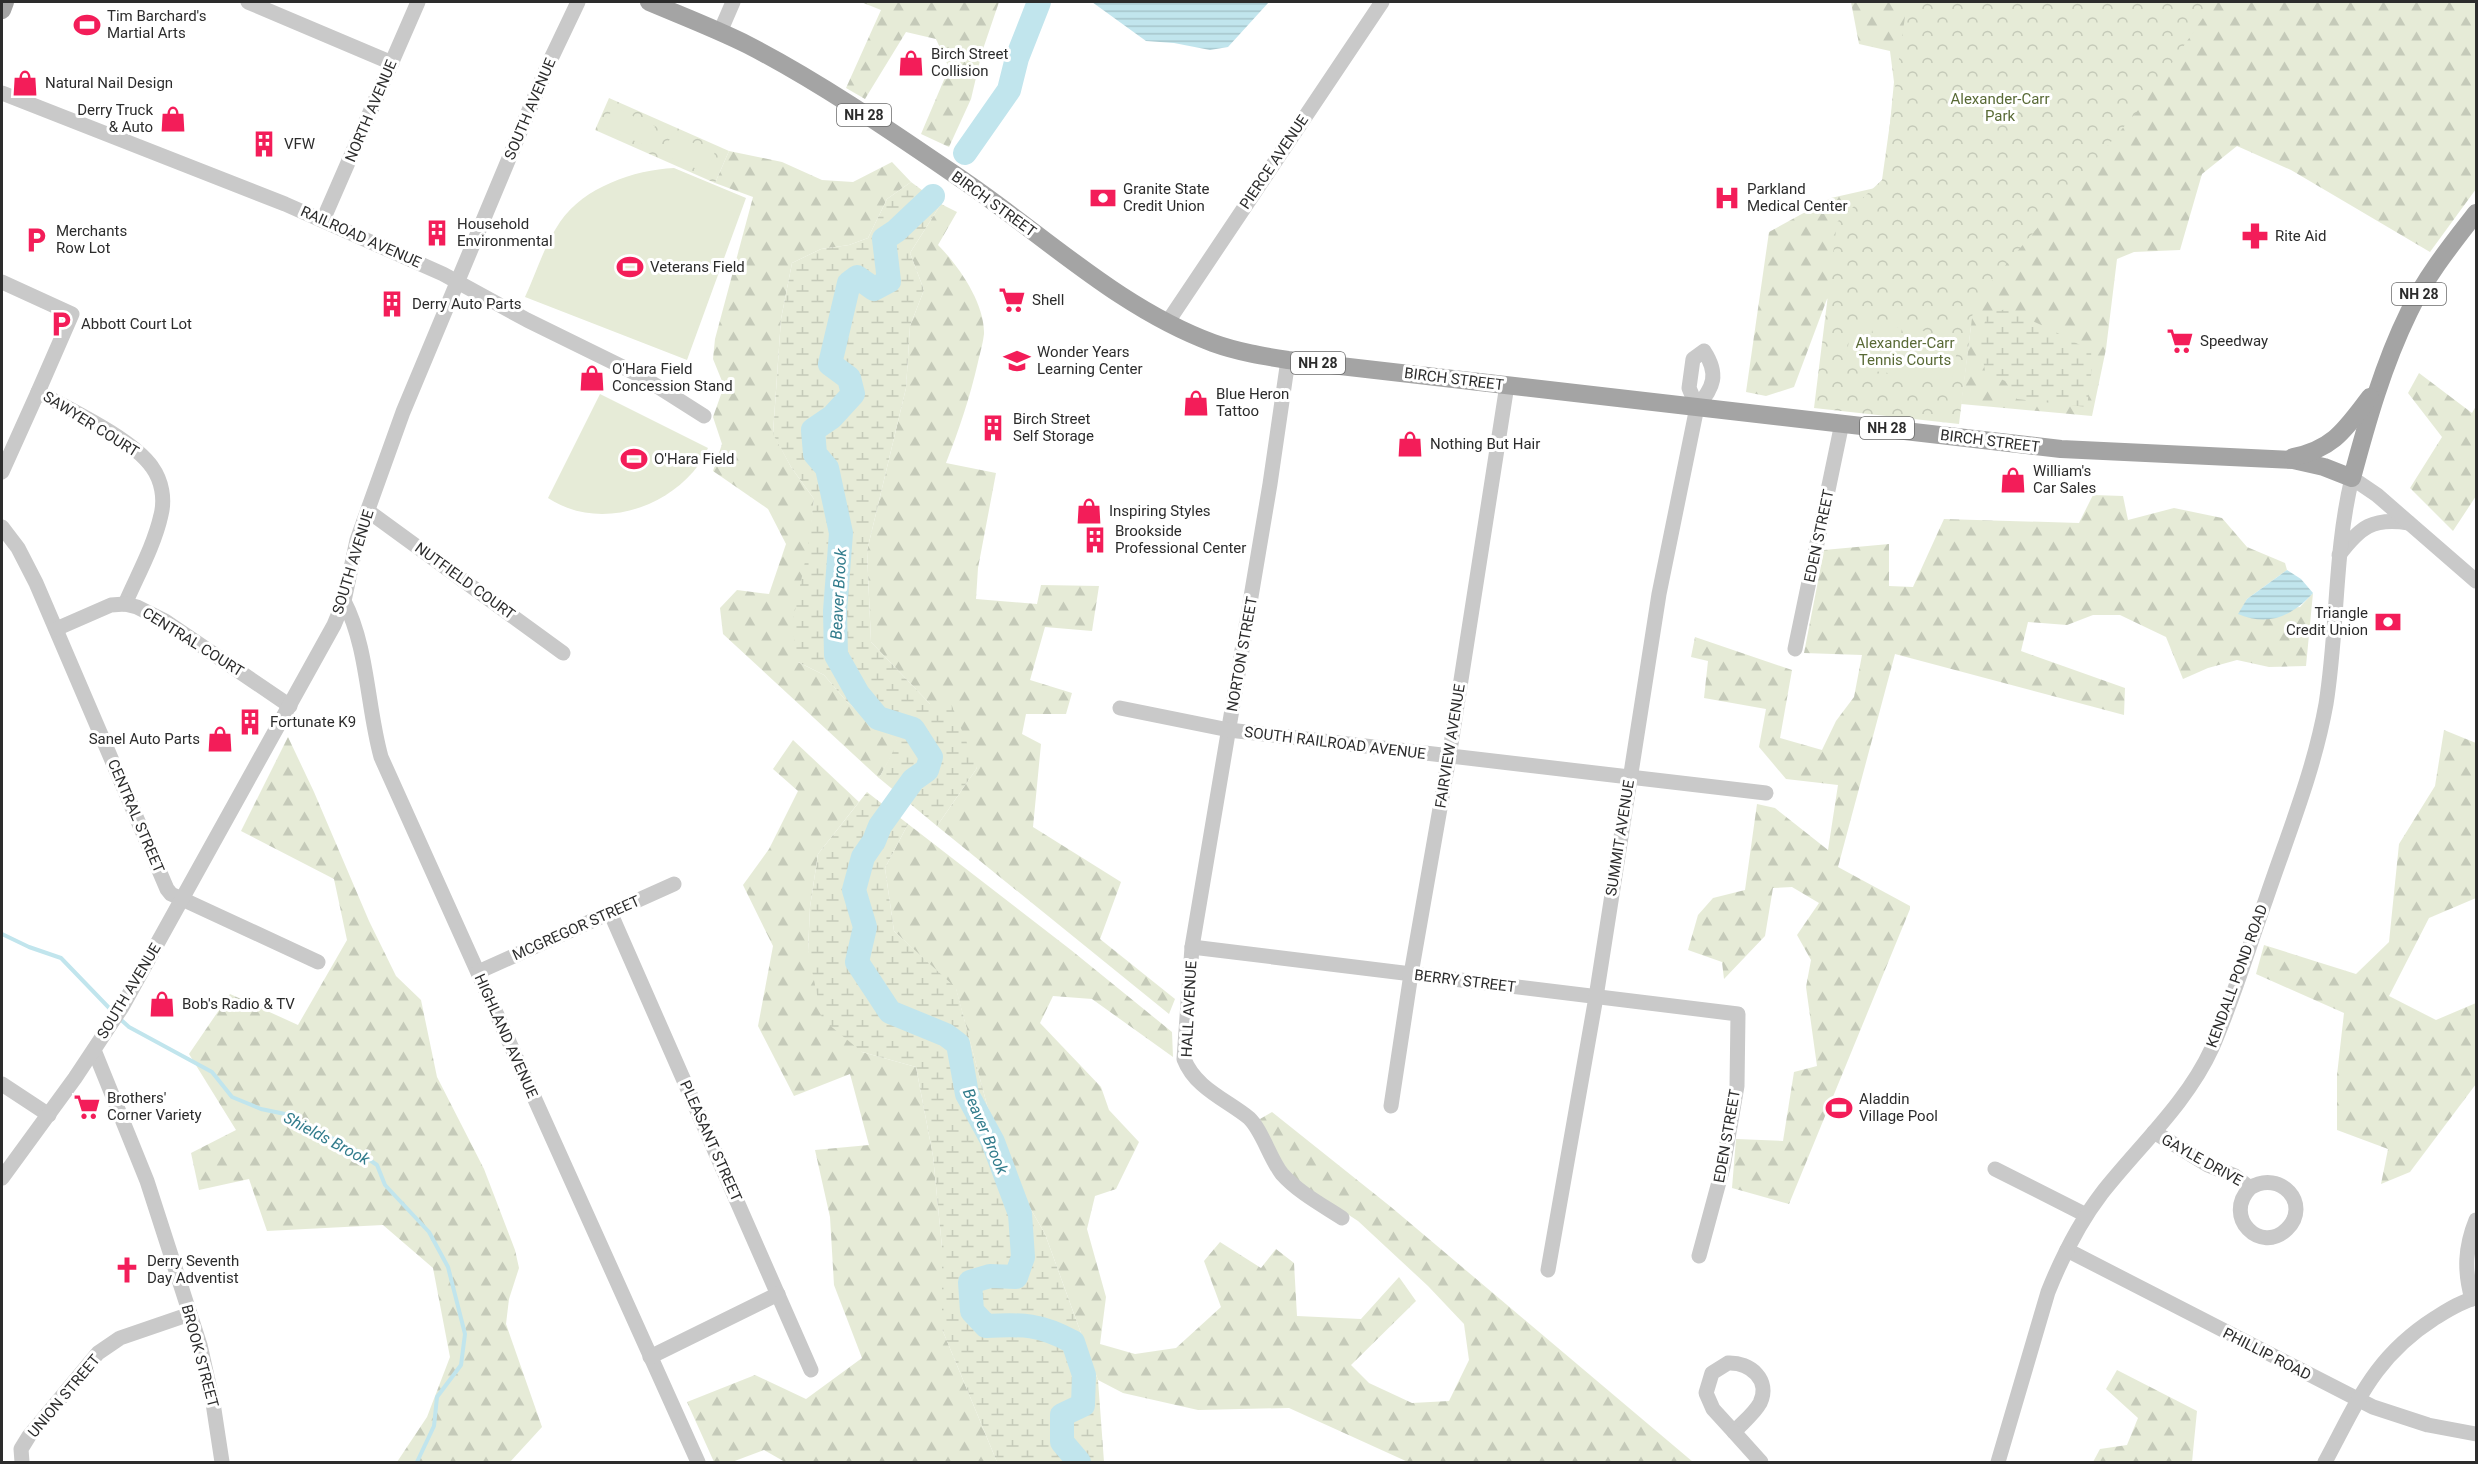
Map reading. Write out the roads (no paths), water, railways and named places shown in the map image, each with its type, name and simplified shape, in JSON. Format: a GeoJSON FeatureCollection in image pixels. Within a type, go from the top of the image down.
{"type":"FeatureCollection","features":[{"type":"Feature","properties":{"kind":"main road"},"geometry":{"type":"LineString","coordinates":[[2,10],[5,2]]}},
{"type":"Feature","properties":{"kind":"main road","name":"BIRCH STREET"},"geometry":{"type":"LineString","coordinates":[[649,2],[720,32],[775,60],[866,116],[969,185],[1104,283],[1167,323],[1235,350],[1288,360],[2061,449],[2308,462],[2352,478]]}},
{"type":"Feature","properties":{"kind":"main road","name":"NH 28"},"geometry":{"type":"LineString","coordinates":[[2352,478],[2379,386],[2409,311],[2429,277],[2476,213]]}},
{"type":"Feature","properties":{"kind":"main road","name":"NH 28"},"geometry":{"type":"LineString","coordinates":[[2280,459],[2309,454],[2332,442],[2350,424],[2379,386]]}},
{"type":"Feature","properties":{"kind":"street"},"geometry":{"type":"LineString","coordinates":[[248,2],[392,63]]}},
{"type":"Feature","properties":{"kind":"street","name":"NORTH AVENUE"},"geometry":{"type":"LineString","coordinates":[[323,220],[418,2]]}},
{"type":"Feature","properties":{"kind":"street","name":"SOUTH AVENUE"},"geometry":{"type":"LineString","coordinates":[[2,1178],[112,1023],[290,706],[344,601],[357,540],[403,412],[548,65],[578,2]]}},
{"type":"Feature","properties":{"kind":"street"},"geometry":{"type":"LineString","coordinates":[[720,32],[733,2]]}},
{"type":"Feature","properties":{"kind":"street","name":"PIERCE AVENUE"},"geometry":{"type":"LineString","coordinates":[[1167,323],[1382,2]]}},
{"type":"Feature","properties":{"kind":"street","name":"RAILROAD AVENUE"},"geometry":{"type":"LineString","coordinates":[[2,93],[323,220],[456,282],[640,376],[704,416]]}},
{"type":"Feature","properties":{"kind":"street"},"geometry":{"type":"LineString","coordinates":[[9,286],[72,314],[38,392]]}},
{"type":"Feature","properties":{"kind":"street","name":"NORTON STREET"},"geometry":{"type":"LineString","coordinates":[[1192,947],[1270,484],[1288,360]]}},
{"type":"Feature","properties":{"kind":"street","name":"FAIRVIEW AVENUE"},"geometry":{"type":"LineString","coordinates":[[1391,1106],[1411,974],[1449,757],[1507,385]]}},
{"type":"Feature","properties":{"kind":"street","name":"SAWYER COURT"},"geometry":{"type":"LineString","coordinates":[[2,472],[38,392],[132,447],[152,467],[158,477],[163,501],[161,515],[125,604]]}},
{"type":"Feature","properties":{"kind":"street","name":"SUMMIT AVENUE"},"geometry":{"type":"LineString","coordinates":[[1548,1270],[1596,997],[1663,572],[1697,406]]}},
{"type":"Feature","properties":{"kind":"street","name":"EDEN STREET"},"geometry":{"type":"LineString","coordinates":[[1795,649],[1842,423]]}},
{"type":"Feature","properties":{"kind":"street"},"geometry":{"type":"LineString","coordinates":[[2352,478],[2377,495],[2476,581]]}},
{"type":"Feature","properties":{"kind":"street","name":"KENDALL POND ROAD"},"geometry":{"type":"LineString","coordinates":[[1998,1462],[2048,1292],[2067,1250],[2086,1215],[2195,1078],[2211,1050],[2249,949],[2306,783],[2326,700],[2344,511],[2352,478]]}},
{"type":"Feature","properties":{"kind":"street","name":"NUTFIELD COURT"},"geometry":{"type":"LineString","coordinates":[[368,511],[563,653]]}},
{"type":"Feature","properties":{"kind":"street"},"geometry":{"type":"LineString","coordinates":[[2339,555],[2357,534],[2373,524],[2394,521],[2409,523]]}},
{"type":"Feature","properties":{"kind":"street","name":"CENTRAL STREET"},"geometry":{"type":"LineString","coordinates":[[2,527],[25,560],[171,894],[318,962]]}},
{"type":"Feature","properties":{"kind":"street","name":"HIGHLAND AVENUE"},"geometry":{"type":"LineString","coordinates":[[344,601],[355,626],[372,728],[381,757],[698,1462]]}},
{"type":"Feature","properties":{"kind":"street","name":"CENTRAL COURT"},"geometry":{"type":"LineString","coordinates":[[56,629],[99,609],[125,604],[144,610],[165,621],[290,706]]}},
{"type":"Feature","properties":{"kind":"street","name":"SOUTH RAILROAD AVENUE"},"geometry":{"type":"LineString","coordinates":[[1120,708],[1229,730],[1766,793]]}},
{"type":"Feature","properties":{"kind":"street","name":"MCGREGOR STREET"},"geometry":{"type":"LineString","coordinates":[[478,972],[674,884]]}},
{"type":"Feature","properties":{"kind":"street","name":"PLEASANT STREET"},"geometry":{"type":"LineString","coordinates":[[610,912],[811,1370]]}},
{"type":"Feature","properties":{"kind":"street","name":"BERRY STREET"},"geometry":{"type":"LineString","coordinates":[[1192,947],[1738,1014]]}},
{"type":"Feature","properties":{"kind":"street","name":"HALL AVENUE"},"geometry":{"type":"LineString","coordinates":[[1192,947],[1184,1059],[1188,1070],[1251,1120],[1275,1164],[1291,1184],[1342,1218]]}},
{"type":"Feature","properties":{"kind":"street","name":"EDEN STREET"},"geometry":{"type":"LineString","coordinates":[[1699,1256],[1723,1167],[1737,1086],[1738,1014]]}},
{"type":"Feature","properties":{"kind":"street","name":"BROOK STREET"},"geometry":{"type":"LineString","coordinates":[[94,1050],[147,1182],[190,1314],[208,1374],[222,1462]]}},
{"type":"Feature","properties":{"kind":"street"},"geometry":{"type":"LineString","coordinates":[[2,1084],[49,1114]]}},
{"type":"Feature","properties":{"kind":"street","name":"GAYLE DRIVE"},"geometry":{"type":"LineString","coordinates":[[2154,1132],[2208,1165],[2235,1176],[2250,1188]]}},
{"type":"Feature","properties":{"kind":"street"},"geometry":{"type":"LineString","coordinates":[[1995,1169],[2086,1215]]}},
{"type":"Feature","properties":{"kind":"street"},"geometry":{"type":"LineString","coordinates":[[2325,1462],[2373,1375],[2400,1344],[2442,1314],[2474,1298],[2466,1266],[2467,1251],[2476,1220]]}},
{"type":"Feature","properties":{"kind":"street","name":"PHILLIP ROAD"},"geometry":{"type":"LineString","coordinates":[[2067,1250],[2358,1400],[2407,1419],[2448,1430],[2476,1434]]}},
{"type":"Feature","properties":{"kind":"street"},"geometry":{"type":"LineString","coordinates":[[650,1357],[778,1294]]}},
{"type":"Feature","properties":{"kind":"street","name":"UNION STREET"},"geometry":{"type":"LineString","coordinates":[[22,1462],[21,1449],[29,1436],[98,1353],[120,1338],[190,1314]]}},
{"type":"Feature","properties":{"kind":"street"},"geometry":{"type":"LineString","coordinates":[[1734,1432],[1754,1411],[1762,1395],[1760,1378],[1747,1365],[1738,1363],[1720,1367],[1712,1373],[1706,1393],[1713,1409],[1761,1462]]}},
{"type":"Feature","properties":{"kind":"water"},"geometry":{"type":"Polygon","coordinates":[[[1092,2],[1269,2],[1228,47],[1210,50],[1174,43],[1146,41],[1092,2]]]}},
{"type":"Feature","properties":{"kind":"water"},"geometry":{"type":"Polygon","coordinates":[[[2287,570],[2301,579],[2313,593],[2305,601],[2288,613],[2270,619],[2249,618],[2238,614],[2247,599],[2287,570]]]}},
{"type":"Feature","properties":{"kind":"waterway","name":"Beaver Brook"},"geometry":{"type":"LineString","coordinates":[[965,153],[1009,90],[1017,58],[1039,2]]}},
{"type":"Feature","properties":{"kind":"waterway","name":"Beaver Brook"},"geometry":{"type":"LineString","coordinates":[[933,196],[896,231],[884,239],[889,281],[874,289],[857,277],[849,283],[830,364],[849,378],[853,394],[832,417],[813,430],[815,454],[827,468],[841,533],[835,611],[836,655],[858,694],[878,718],[913,729],[931,757],[927,770],[913,780],[880,826],[874,841],[863,857],[854,890],[865,927],[857,962],[890,1012],[946,1035],[958,1044],[967,1094],[993,1142],[1020,1214],[1023,1257],[1016,1277],[990,1276],[970,1282],[972,1311],[986,1326],[1031,1326],[1073,1342],[1084,1375],[1083,1405],[1062,1415],[1062,1442],[1079,1462]]}},
{"type":"Feature","properties":{"kind":"waterway","name":"Shields Brook"},"geometry":{"type":"LineString","coordinates":[[2,934],[29,947],[61,958],[114,1013]]}},
{"type":"Feature","properties":{"kind":"waterway","name":"Shields Brook"},"geometry":{"type":"LineString","coordinates":[[119,1018],[129,1027],[212,1072],[232,1097],[261,1109],[285,1114],[355,1150],[377,1165],[385,1185],[429,1232],[448,1267],[465,1334],[461,1365],[437,1397],[434,1426],[417,1462]]}},
{"type":"Feature","properties":{"kind":"place","name":"Tim Barchard's Martial Arts"},"geometry":{"type":"Point","coordinates":[87,25]}},
{"type":"Feature","properties":{"kind":"place","name":"Birch Street Collision"},"geometry":{"type":"Point","coordinates":[911,63]}},
{"type":"Feature","properties":{"kind":"place","name":"Natural Nail Design"},"geometry":{"type":"Point","coordinates":[25,83]}},
{"type":"Feature","properties":{"kind":"place","name":"Derry Truck & Auto"},"geometry":{"type":"Point","coordinates":[173,119]}},
{"type":"Feature","properties":{"kind":"place","name":"VFW"},"geometry":{"type":"Point","coordinates":[264,144]}},
{"type":"Feature","properties":{"kind":"place","name":"Granite State Credit Union"},"geometry":{"type":"Point","coordinates":[1103,198]}},
{"type":"Feature","properties":{"kind":"place","name":"Parkland Medical Center"},"geometry":{"type":"Point","coordinates":[1727,198]}},
{"type":"Feature","properties":{"kind":"place","name":"Household Environmental"},"geometry":{"type":"Point","coordinates":[437,233]}},
{"type":"Feature","properties":{"kind":"place","name":"Rite Aid"},"geometry":{"type":"Point","coordinates":[2255,236]}},
{"type":"Feature","properties":{"kind":"place","name":"Merchants Row Lot"},"geometry":{"type":"Point","coordinates":[36,240]}},
{"type":"Feature","properties":{"kind":"place","name":"Veterans Field"},"geometry":{"type":"Point","coordinates":[630,267]}},
{"type":"Feature","properties":{"kind":"place","name":"Shell"},"geometry":{"type":"Point","coordinates":[1012,300]}},
{"type":"Feature","properties":{"kind":"place","name":"Derry Auto Parts"},"geometry":{"type":"Point","coordinates":[392,304]}},
{"type":"Feature","properties":{"kind":"place","name":"Abbott Court Lot"},"geometry":{"type":"Point","coordinates":[61,324]}},
{"type":"Feature","properties":{"kind":"place","name":"Speedway"},"geometry":{"type":"Point","coordinates":[2180,341]}},
{"type":"Feature","properties":{"kind":"place","name":"Wonder Years Learning Center"},"geometry":{"type":"Point","coordinates":[1017,361]}},
{"type":"Feature","properties":{"kind":"place","name":"O'Hara Field Concession Stand"},"geometry":{"type":"Point","coordinates":[592,378]}},
{"type":"Feature","properties":{"kind":"place","name":"Blue Heron Tattoo"},"geometry":{"type":"Point","coordinates":[1196,403]}},
{"type":"Feature","properties":{"kind":"place","name":"Birch Street Self Storage"},"geometry":{"type":"Point","coordinates":[993,428]}},
{"type":"Feature","properties":{"kind":"place","name":"Nothing But Hair"},"geometry":{"type":"Point","coordinates":[1410,444]}},
{"type":"Feature","properties":{"kind":"place","name":"O'Hara Field"},"geometry":{"type":"Point","coordinates":[634,459]}},
{"type":"Feature","properties":{"kind":"place","name":"William's Car Sales"},"geometry":{"type":"Point","coordinates":[2013,480]}},
{"type":"Feature","properties":{"kind":"place","name":"Inspiring Styles"},"geometry":{"type":"Point","coordinates":[1089,511]}},
{"type":"Feature","properties":{"kind":"place","name":"Brookside Professional Center"},"geometry":{"type":"Point","coordinates":[1095,540]}},
{"type":"Feature","properties":{"kind":"place","name":"Triangle Credit Union"},"geometry":{"type":"Point","coordinates":[2388,622]}},
{"type":"Feature","properties":{"kind":"place","name":"Fortunate K9"},"geometry":{"type":"Point","coordinates":[250,722]}},
{"type":"Feature","properties":{"kind":"place","name":"Sanel Auto Parts"},"geometry":{"type":"Point","coordinates":[220,739]}},
{"type":"Feature","properties":{"kind":"place","name":"Bob's Radio & TV"},"geometry":{"type":"Point","coordinates":[162,1004]}},
{"type":"Feature","properties":{"kind":"place","name":"Brothers' Corner Variety"},"geometry":{"type":"Point","coordinates":[87,1107]}},
{"type":"Feature","properties":{"kind":"place","name":"Aladdin Village Pool"},"geometry":{"type":"Point","coordinates":[1839,1108]}},
{"type":"Feature","properties":{"kind":"place","name":"Derry Seventh Day Adventist"},"geometry":{"type":"Point","coordinates":[127,1270]}},
{"type":"Feature","properties":{"kind":"park label","name":"Alexander-Carr Park"},"geometry":{"type":"Point","coordinates":[2000,108]}},
{"type":"Feature","properties":{"kind":"park label","name":"Alexander-Carr Tennis Courts"},"geometry":{"type":"Point","coordinates":[1905,352]}}]}
